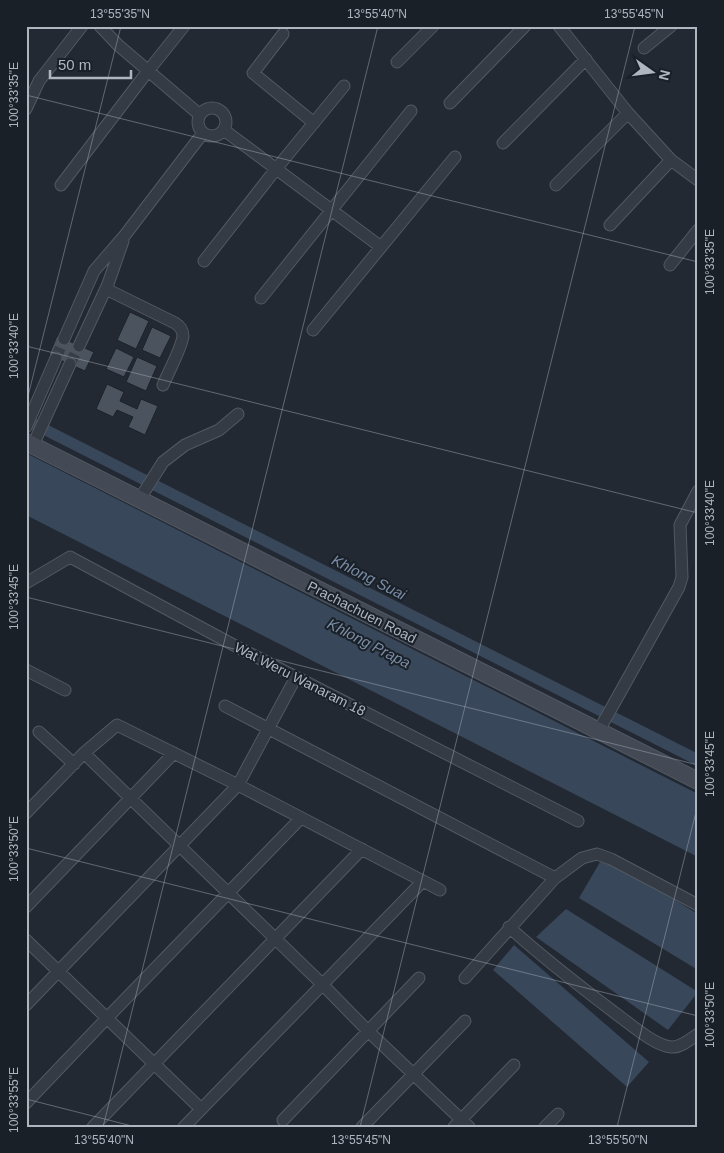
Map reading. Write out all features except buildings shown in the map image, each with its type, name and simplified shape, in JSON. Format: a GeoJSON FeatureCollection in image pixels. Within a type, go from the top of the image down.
{"type":"FeatureCollection","features":[{"type":"Feature","properties":{"kind":"street"},"geometry":{"type":"LineString","coordinates":[[26,109],[39,81],[82,26]]}},
{"type":"Feature","properties":{"kind":"street"},"geometry":{"type":"LineString","coordinates":[[100,26],[118,45],[200,115]]}},
{"type":"Feature","properties":{"kind":"street"},"geometry":{"type":"LineString","coordinates":[[61,185],[184,26]]}},
{"type":"Feature","properties":{"kind":"street"},"geometry":{"type":"LineString","coordinates":[[397,62],[433,26]]}},
{"type":"Feature","properties":{"kind":"street"},"geometry":{"type":"LineString","coordinates":[[450,103],[524,26]]}},
{"type":"Feature","properties":{"kind":"street"},"geometry":{"type":"LineString","coordinates":[[559,26],[628,112],[671,160],[698,180]]}},
{"type":"Feature","properties":{"kind":"street"},"geometry":{"type":"LineString","coordinates":[[644,48],[671,26]]}},
{"type":"Feature","properties":{"kind":"street"},"geometry":{"type":"LineString","coordinates":[[283,34],[253,73],[314,123]]}},
{"type":"Feature","properties":{"kind":"street"},"geometry":{"type":"LineString","coordinates":[[503,143],[586,59]]}},
{"type":"Feature","properties":{"kind":"street"},"geometry":{"type":"LineString","coordinates":[[204,261],[344,86]]}},
{"type":"Feature","properties":{"kind":"street"},"geometry":{"type":"LineString","coordinates":[[208,109],[218,109],[225,116],[226,125],[224,130],[217,136],[203,133],[198,124],[200,115],[208,109]]}},
{"type":"Feature","properties":{"kind":"street"},"geometry":{"type":"LineString","coordinates":[[261,298],[411,111]]}},
{"type":"Feature","properties":{"kind":"street"},"geometry":{"type":"LineString","coordinates":[[556,185],[628,112]]}},
{"type":"Feature","properties":{"kind":"street"},"geometry":{"type":"LineString","coordinates":[[224,130],[381,247]]}},
{"type":"Feature","properties":{"kind":"street"},"geometry":{"type":"LineString","coordinates":[[64,340],[94,271],[125,235],[203,133]]}},
{"type":"Feature","properties":{"kind":"street"},"geometry":{"type":"LineString","coordinates":[[312,330],[455,158]]}},
{"type":"Feature","properties":{"kind":"street"},"geometry":{"type":"LineString","coordinates":[[610,225],[671,160]]}},
{"type":"Feature","properties":{"kind":"street"},"geometry":{"type":"LineString","coordinates":[[670,265],[698,230]]}},
{"type":"Feature","properties":{"kind":"street"},"geometry":{"type":"LineString","coordinates":[[79,346],[106,289],[125,235]]}},
{"type":"Feature","properties":{"kind":"street"},"geometry":{"type":"LineString","coordinates":[[106,289],[181,327],[183,336],[181,344],[164,385]]}},
{"type":"Feature","properties":{"kind":"street"},"geometry":{"type":"LineString","coordinates":[[26,427],[56,358]]}},
{"type":"Feature","properties":{"kind":"street"},"geometry":{"type":"LineString","coordinates":[[30,444],[70,364]]}},
{"type":"Feature","properties":{"kind":"street"},"geometry":{"type":"LineString","coordinates":[[140,500],[163,462],[185,445],[219,430],[238,414]]}},
{"type":"Feature","properties":{"kind":"street","name":"Prachachuen Road"},"geometry":{"type":"LineString","coordinates":[[30,444],[698,781]]}},
{"type":"Feature","properties":{"kind":"street"},"geometry":{"type":"LineString","coordinates":[[598,732],[611,712],[679,587],[682,577],[680,525],[698,492]]}},
{"type":"Feature","properties":{"kind":"street","name":"Wat Weru Wanaram 18"},"geometry":{"type":"LineString","coordinates":[[26,583],[70,557],[241,649],[578,821]]}},
{"type":"Feature","properties":{"kind":"street"},"geometry":{"type":"LineString","coordinates":[[26,670],[64,690]]}},
{"type":"Feature","properties":{"kind":"street"},"geometry":{"type":"LineString","coordinates":[[26,1005],[238,785],[296,677]]}},
{"type":"Feature","properties":{"kind":"street"},"geometry":{"type":"LineString","coordinates":[[225,706],[555,878]]}},
{"type":"Feature","properties":{"kind":"street"},"geometry":{"type":"LineString","coordinates":[[26,812],[84,753],[117,725],[238,785],[440,890]]}},
{"type":"Feature","properties":{"kind":"street"},"geometry":{"type":"LineString","coordinates":[[39,732],[74,764]]}},
{"type":"Feature","properties":{"kind":"street"},"geometry":{"type":"LineString","coordinates":[[84,753],[414,1074],[461,1124],[514,1065]]}},
{"type":"Feature","properties":{"kind":"street"},"geometry":{"type":"LineString","coordinates":[[26,907],[174,753]]}},
{"type":"Feature","properties":{"kind":"street"},"geometry":{"type":"LineString","coordinates":[[26,1103],[301,818]]}},
{"type":"Feature","properties":{"kind":"street"},"geometry":{"type":"LineString","coordinates":[[93,1127],[362,849]]}},
{"type":"Feature","properties":{"kind":"street"},"geometry":{"type":"LineString","coordinates":[[465,978],[555,878],[582,858],[596,854],[611,859],[698,905]]}},
{"type":"Feature","properties":{"kind":"street"},"geometry":{"type":"LineString","coordinates":[[184,1127],[423,881]]}},
{"type":"Feature","properties":{"kind":"street"},"geometry":{"type":"LineString","coordinates":[[510,927],[530,946],[601,1003],[660,1044],[673,1048],[685,1043],[698,1034]]}},
{"type":"Feature","properties":{"kind":"street"},"geometry":{"type":"LineString","coordinates":[[26,940],[201,1109]]}},
{"type":"Feature","properties":{"kind":"street"},"geometry":{"type":"LineString","coordinates":[[283,1120],[419,978]]}},
{"type":"Feature","properties":{"kind":"street"},"geometry":{"type":"LineString","coordinates":[[362,1127],[465,1021]]}},
{"type":"Feature","properties":{"kind":"street"},"geometry":{"type":"LineString","coordinates":[[545,1127],[558,1114]]}},
{"type":"Feature","properties":{"kind":"water","name":"Khlong Prapa"},"geometry":{"type":"Polygon","coordinates":[[[26,453],[698,794],[698,857],[26,515],[26,453]]]}},
{"type":"Feature","properties":{"kind":"water"},"geometry":{"type":"Polygon","coordinates":[[[603,857],[698,914],[698,970],[579,898],[603,857]]]}},
{"type":"Feature","properties":{"kind":"water"},"geometry":{"type":"Polygon","coordinates":[[[566,909],[698,992],[668,1030],[536,937],[566,909]]]}},
{"type":"Feature","properties":{"kind":"water"},"geometry":{"type":"Polygon","coordinates":[[[514,945],[649,1062],[627,1087],[493,970],[514,945]]]}},
{"type":"Feature","properties":{"kind":"waterway","name":"Khlong Suai"},"geometry":{"type":"LineString","coordinates":[[26,420],[698,760]]}},
{"type":"Feature","properties":{"kind":"tunnel"},"geometry":{"type":"LineString","coordinates":[[56,358],[64,339]]}},
{"type":"Feature","properties":{"kind":"tunnel"},"geometry":{"type":"LineString","coordinates":[[70,364],[79,346]]}}]}
